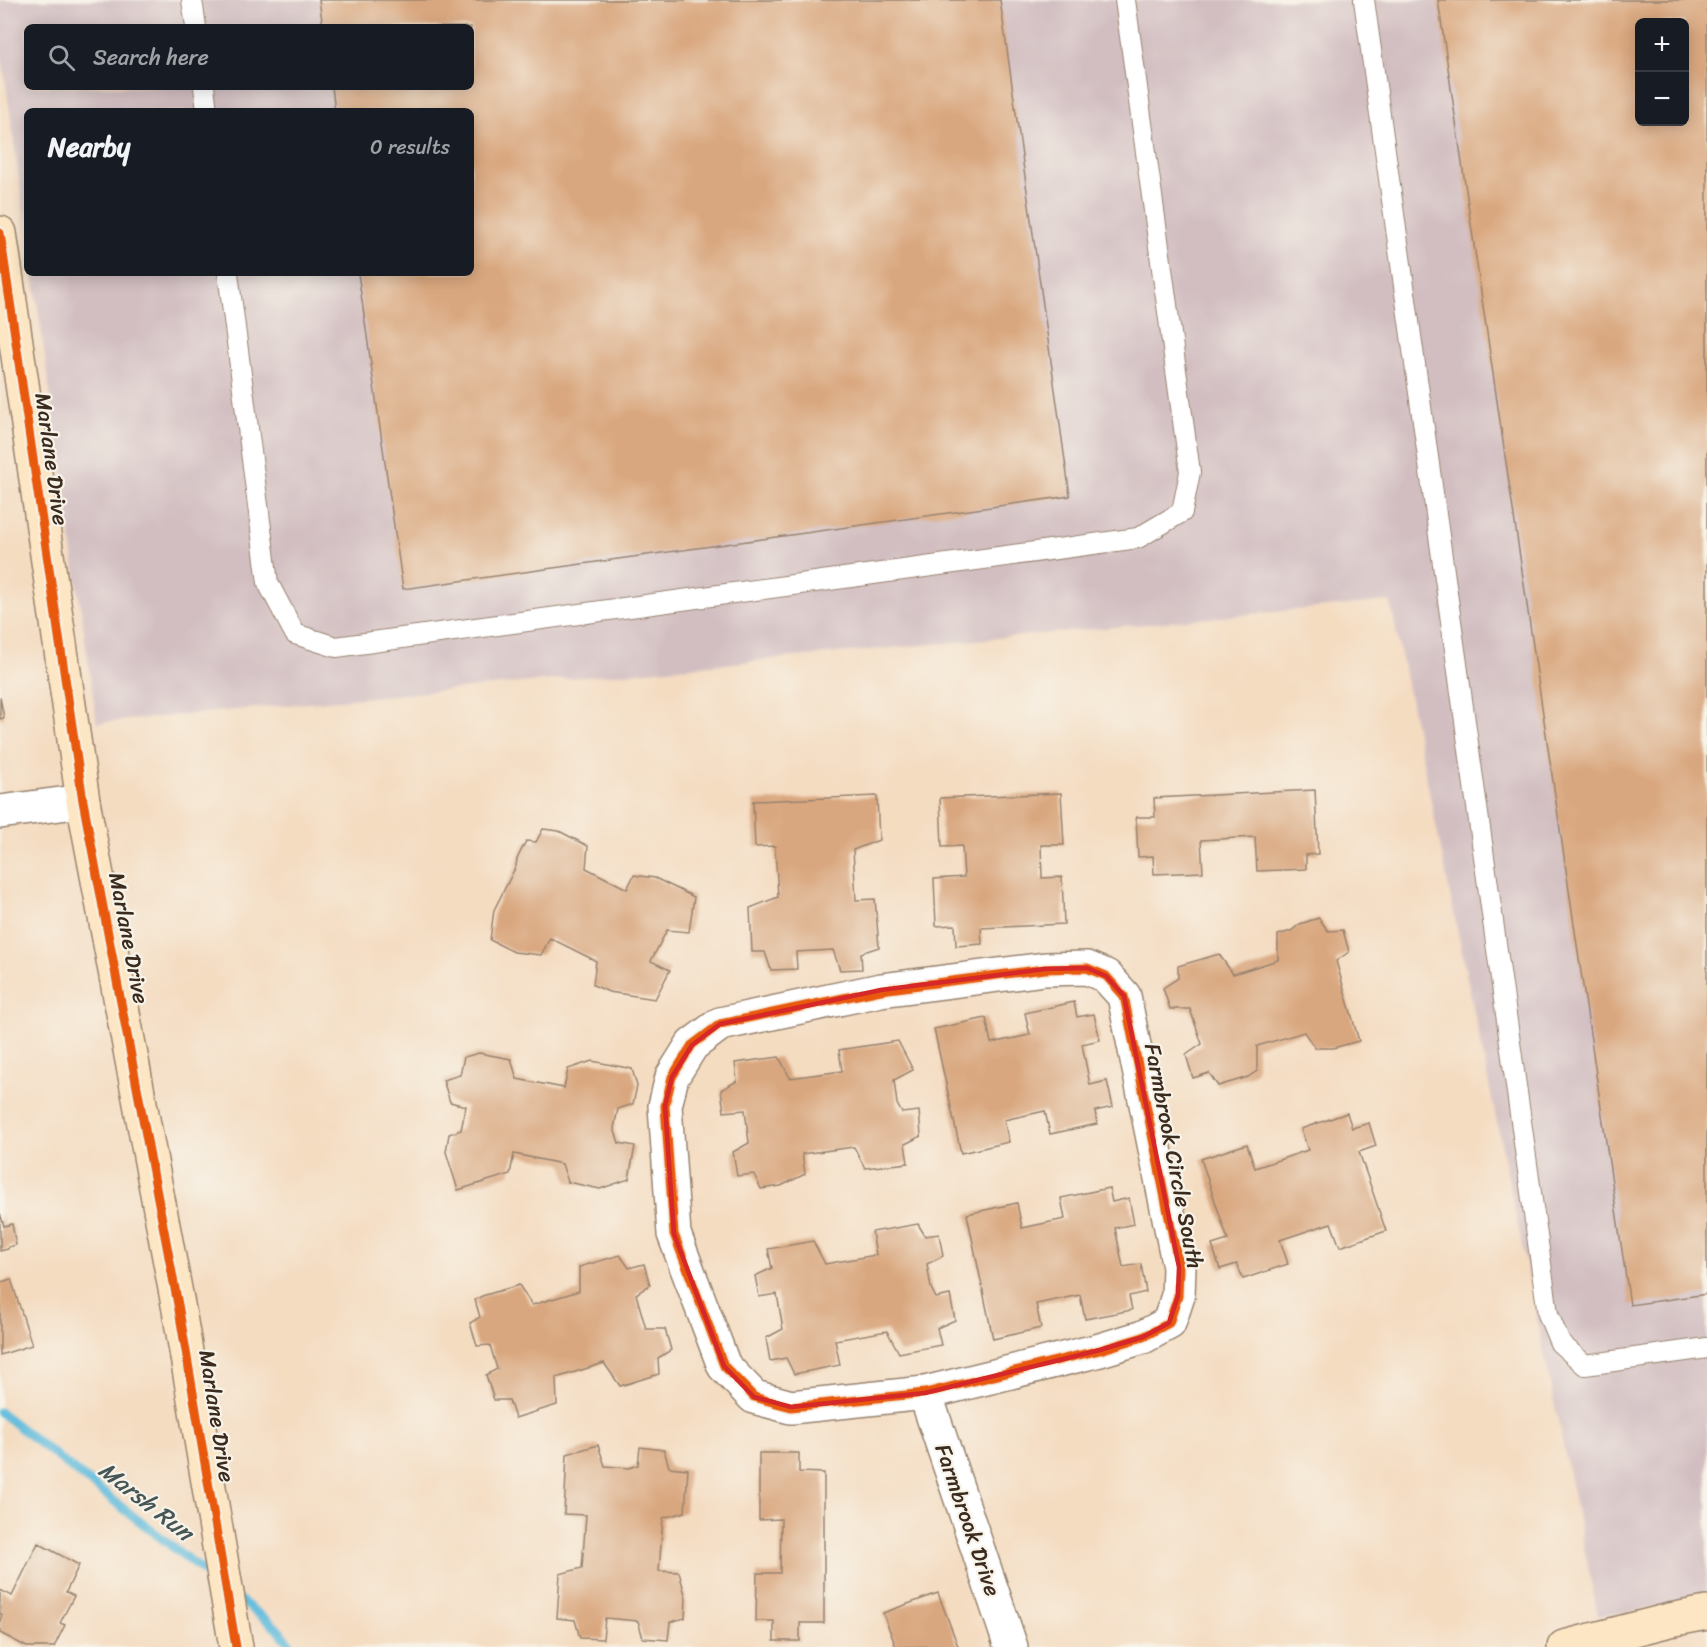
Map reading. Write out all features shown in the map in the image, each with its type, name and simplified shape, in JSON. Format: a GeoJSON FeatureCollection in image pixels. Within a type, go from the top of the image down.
{"type":"FeatureCollection","features":[{"type":"Feature","properties":{"kind":"street","name":"Marlane Drive"},"geometry":{"type":"LineString","coordinates":[[0,233],[83,801],[180,1310],[233,1632]]}},
{"type":"Feature","properties":{"kind":"street"},"geometry":{"type":"LineString","coordinates":[[0,812],[83,801]]}},
{"type":"Feature","properties":{"kind":"street","name":"Farmbrook Circle South"},"geometry":{"type":"LineString","coordinates":[[1087,968],[1106,976],[1124,996],[1179,1266],[1178,1296],[1168,1323],[1143,1337],[925,1393],[791,1407],[754,1397],[724,1366],[674,1234],[665,1106],[672,1077],[692,1045],[720,1024],[881,990],[1045,969],[1087,968]]}},
{"type":"Feature","properties":{"kind":"street","name":"Farmbrook Drive"},"geometry":{"type":"LineString","coordinates":[[925,1393],[1011,1647]]}},
{"type":"Feature","properties":{"kind":"street"},"geometry":{"type":"LineString","coordinates":[[1564,1647],[1707,1613]]}},
{"type":"Feature","properties":{"kind":"lane"},"geometry":{"type":"LineString","coordinates":[[192,0],[196,24]]}},
{"type":"Feature","properties":{"kind":"lane"},"geometry":{"type":"LineString","coordinates":[[228,276],[268,583],[295,634],[336,647],[1138,538],[1182,512],[1190,472],[1125,0]]}},
{"type":"Feature","properties":{"kind":"lane"},"geometry":{"type":"LineString","coordinates":[[1364,0],[1548,1314],[1560,1343],[1585,1365],[1707,1348]]}},
{"type":"Feature","properties":{"kind":"lane"},"geometry":{"type":"LineString","coordinates":[[204,90],[207,108]]}},
{"type":"Feature","properties":{"kind":"highlighted area"},"geometry":{"type":"Polygon","coordinates":[[[1087,968],[1106,976],[1124,996],[1179,1267],[1178,1296],[1169,1323],[1143,1337],[1100,1350],[925,1393],[791,1407],[754,1397],[724,1366],[674,1234],[665,1106],[672,1077],[692,1045],[720,1024],[881,990],[1045,969],[1087,968]]]}},
{"type":"Feature","properties":{"kind":"shaded area"},"geometry":{"type":"Polygon","coordinates":[[[0,0],[1707,0],[1707,1600],[1598,1616],[1390,601],[97,723],[33,276],[474,276],[474,108],[24,108],[24,212],[0,43],[0,0]]]}},
{"type":"Feature","properties":{"kind":"building"},"geometry":{"type":"Polygon","coordinates":[[[319,0],[1000,0],[1070,496],[403,589],[358,276],[474,276],[474,108],[335,108],[332,90],[474,90],[474,24],[323,24],[319,0]]]}},
{"type":"Feature","properties":{"kind":"building"},"geometry":{"type":"Polygon","coordinates":[[[1438,0],[1707,0],[1707,1294],[1630,1305],[1438,0]]]}},
{"type":"Feature","properties":{"kind":"building"},"geometry":{"type":"Polygon","coordinates":[[[0,697],[4,718],[0,719],[0,697]]]}},
{"type":"Feature","properties":{"kind":"building"},"geometry":{"type":"Polygon","coordinates":[[[1315,790],[1318,854],[1306,855],[1306,869],[1257,871],[1255,837],[1201,840],[1203,872],[1154,874],[1153,856],[1138,857],[1136,817],[1155,817],[1154,798],[1315,790]]]}},
{"type":"Feature","properties":{"kind":"building"},"geometry":{"type":"Polygon","coordinates":[[[1061,793],[1064,845],[1041,845],[1042,878],[1062,877],[1064,924],[981,928],[982,944],[956,946],[955,925],[936,926],[934,879],[964,877],[962,846],[942,847],[940,798],[1061,793]]]}},
{"type":"Feature","properties":{"kind":"building"},"geometry":{"type":"Polygon","coordinates":[[[877,796],[879,840],[853,850],[856,900],[875,899],[879,947],[861,953],[862,969],[840,970],[833,950],[796,952],[797,969],[771,970],[765,952],[752,952],[750,908],[778,897],[775,846],[755,847],[753,801],[877,796]]]}},
{"type":"Feature","properties":{"kind":"building"},"geometry":{"type":"Polygon","coordinates":[[[543,829],[559,831],[588,846],[586,868],[627,889],[634,875],[655,878],[694,897],[689,932],[667,930],[651,961],[670,970],[655,999],[609,992],[593,985],[596,961],[550,938],[541,955],[514,952],[490,940],[494,910],[516,866],[517,859],[526,841],[536,842],[543,829]]]}},
{"type":"Feature","properties":{"kind":"building"},"geometry":{"type":"Polygon","coordinates":[[[1319,918],[1328,931],[1343,930],[1349,952],[1336,961],[1359,1041],[1333,1048],[1315,1048],[1304,1032],[1257,1046],[1257,1071],[1248,1077],[1218,1086],[1209,1073],[1193,1078],[1186,1055],[1202,1044],[1190,1009],[1170,1009],[1163,988],[1178,978],[1178,966],[1219,954],[1233,974],[1278,960],[1278,935],[1319,918]]]}},
{"type":"Feature","properties":{"kind":"building"},"geometry":{"type":"Polygon","coordinates":[[[1074,1002],[1077,1017],[1094,1014],[1100,1040],[1082,1044],[1090,1085],[1107,1081],[1113,1107],[1095,1111],[1097,1124],[1050,1134],[1045,1111],[1004,1120],[1009,1142],[961,1153],[934,1029],[986,1018],[991,1043],[1030,1035],[1025,1013],[1074,1002]]]}},
{"type":"Feature","properties":{"kind":"building"},"geometry":{"type":"Polygon","coordinates":[[[898,1041],[913,1070],[894,1080],[897,1104],[902,1113],[919,1111],[921,1136],[905,1144],[908,1163],[865,1168],[854,1147],[802,1154],[805,1174],[781,1186],[761,1189],[754,1174],[737,1176],[733,1152],[749,1143],[745,1110],[724,1112],[721,1090],[737,1081],[735,1063],[779,1057],[790,1078],[842,1071],[839,1050],[898,1041]]]}},
{"type":"Feature","properties":{"kind":"building"},"geometry":{"type":"Polygon","coordinates":[[[479,1053],[511,1059],[517,1079],[564,1088],[568,1069],[592,1061],[632,1069],[637,1086],[633,1104],[618,1109],[614,1128],[619,1143],[635,1146],[629,1179],[600,1189],[568,1182],[562,1164],[514,1154],[510,1174],[458,1190],[446,1152],[449,1134],[461,1130],[466,1106],[450,1102],[443,1080],[460,1075],[464,1057],[479,1053]]]}},
{"type":"Feature","properties":{"kind":"building"},"geometry":{"type":"Polygon","coordinates":[[[1347,1113],[1352,1128],[1369,1123],[1376,1146],[1359,1152],[1386,1231],[1340,1247],[1331,1223],[1280,1240],[1288,1264],[1243,1279],[1237,1264],[1220,1269],[1212,1245],[1228,1240],[1201,1159],[1247,1144],[1255,1168],[1308,1150],[1301,1129],[1347,1113]]]}},
{"type":"Feature","properties":{"kind":"building"},"geometry":{"type":"Polygon","coordinates":[[[1109,1188],[1112,1202],[1129,1198],[1134,1224],[1115,1228],[1123,1267],[1141,1264],[1146,1292],[1129,1296],[1132,1310],[1085,1319],[1080,1295],[1036,1304],[1041,1328],[993,1339],[967,1214],[1017,1203],[1022,1228],[1065,1219],[1061,1198],[1109,1188]]]}},
{"type":"Feature","properties":{"kind":"building"},"geometry":{"type":"Polygon","coordinates":[[[0,1213],[4,1226],[12,1224],[16,1245],[0,1251],[0,1213]]]}},
{"type":"Feature","properties":{"kind":"building"},"geometry":{"type":"Polygon","coordinates":[[[918,1224],[925,1236],[939,1234],[943,1256],[927,1264],[931,1288],[936,1298],[950,1295],[955,1320],[937,1328],[941,1345],[899,1353],[887,1331],[835,1340],[840,1365],[794,1374],[786,1358],[770,1361],[766,1338],[783,1329],[777,1294],[759,1297],[755,1276],[772,1268],[768,1249],[813,1241],[825,1264],[876,1255],[872,1232],[918,1224]]]}},
{"type":"Feature","properties":{"kind":"building"},"geometry":{"type":"Polygon","coordinates":[[[620,1255],[629,1268],[644,1264],[650,1285],[636,1294],[646,1329],[665,1329],[671,1350],[658,1358],[659,1374],[620,1386],[604,1363],[556,1378],[557,1405],[515,1418],[509,1400],[494,1400],[486,1375],[497,1369],[490,1345],[477,1346],[470,1323],[480,1317],[475,1300],[519,1285],[532,1305],[579,1291],[579,1267],[620,1255]]]}},
{"type":"Feature","properties":{"kind":"building"},"geometry":{"type":"Polygon","coordinates":[[[11,1279],[32,1345],[0,1355],[0,1280],[2,1282],[11,1279]]]}},
{"type":"Feature","properties":{"kind":"building"},"geometry":{"type":"Polygon","coordinates":[[[598,1445],[605,1466],[629,1468],[638,1465],[640,1447],[664,1450],[669,1467],[688,1469],[685,1512],[663,1518],[659,1571],[679,1572],[686,1598],[685,1618],[670,1622],[668,1640],[643,1638],[638,1621],[605,1618],[603,1639],[580,1638],[575,1620],[557,1618],[560,1574],[582,1568],[586,1515],[564,1514],[567,1454],[598,1445]]]}},
{"type":"Feature","properties":{"kind":"building"},"geometry":{"type":"Polygon","coordinates":[[[759,1453],[799,1453],[799,1472],[824,1473],[824,1623],[800,1623],[800,1641],[774,1641],[774,1621],[756,1621],[757,1573],[780,1573],[781,1519],[759,1520],[759,1453]]]}},
{"type":"Feature","properties":{"kind":"building"},"geometry":{"type":"Polygon","coordinates":[[[38,1543],[79,1565],[66,1592],[74,1596],[60,1623],[65,1625],[54,1647],[27,1647],[0,1633],[2,1615],[0,1614],[0,1590],[12,1596],[38,1543]]]}},
{"type":"Feature","properties":{"kind":"building"},"geometry":{"type":"Polygon","coordinates":[[[938,1593],[958,1646],[896,1647],[883,1613],[938,1593]]]}},
{"type":"Feature","properties":{"kind":"waterway","name":"Marsh Run"},"geometry":{"type":"LineString","coordinates":[[0,1412],[216,1581]]}},
{"type":"Feature","properties":{"kind":"waterway","name":"Marsh Run"},"geometry":{"type":"LineString","coordinates":[[236,1597],[277,1628],[292,1647]]}},
{"type":"Feature","properties":{"kind":"cycle path"},"geometry":{"type":"LineString","coordinates":[[0,233],[83,801],[179,1310],[236,1647]]}},
{"type":"Feature","properties":{"kind":"cycle path"},"geometry":{"type":"LineString","coordinates":[[1087,968],[1106,976],[1124,996],[1179,1267],[1178,1296],[1169,1323],[1143,1337],[1100,1350],[925,1393],[791,1407],[754,1397],[724,1366],[674,1234],[665,1106],[672,1077],[692,1045],[720,1024],[881,990],[1045,969],[1087,968]]}}]}
